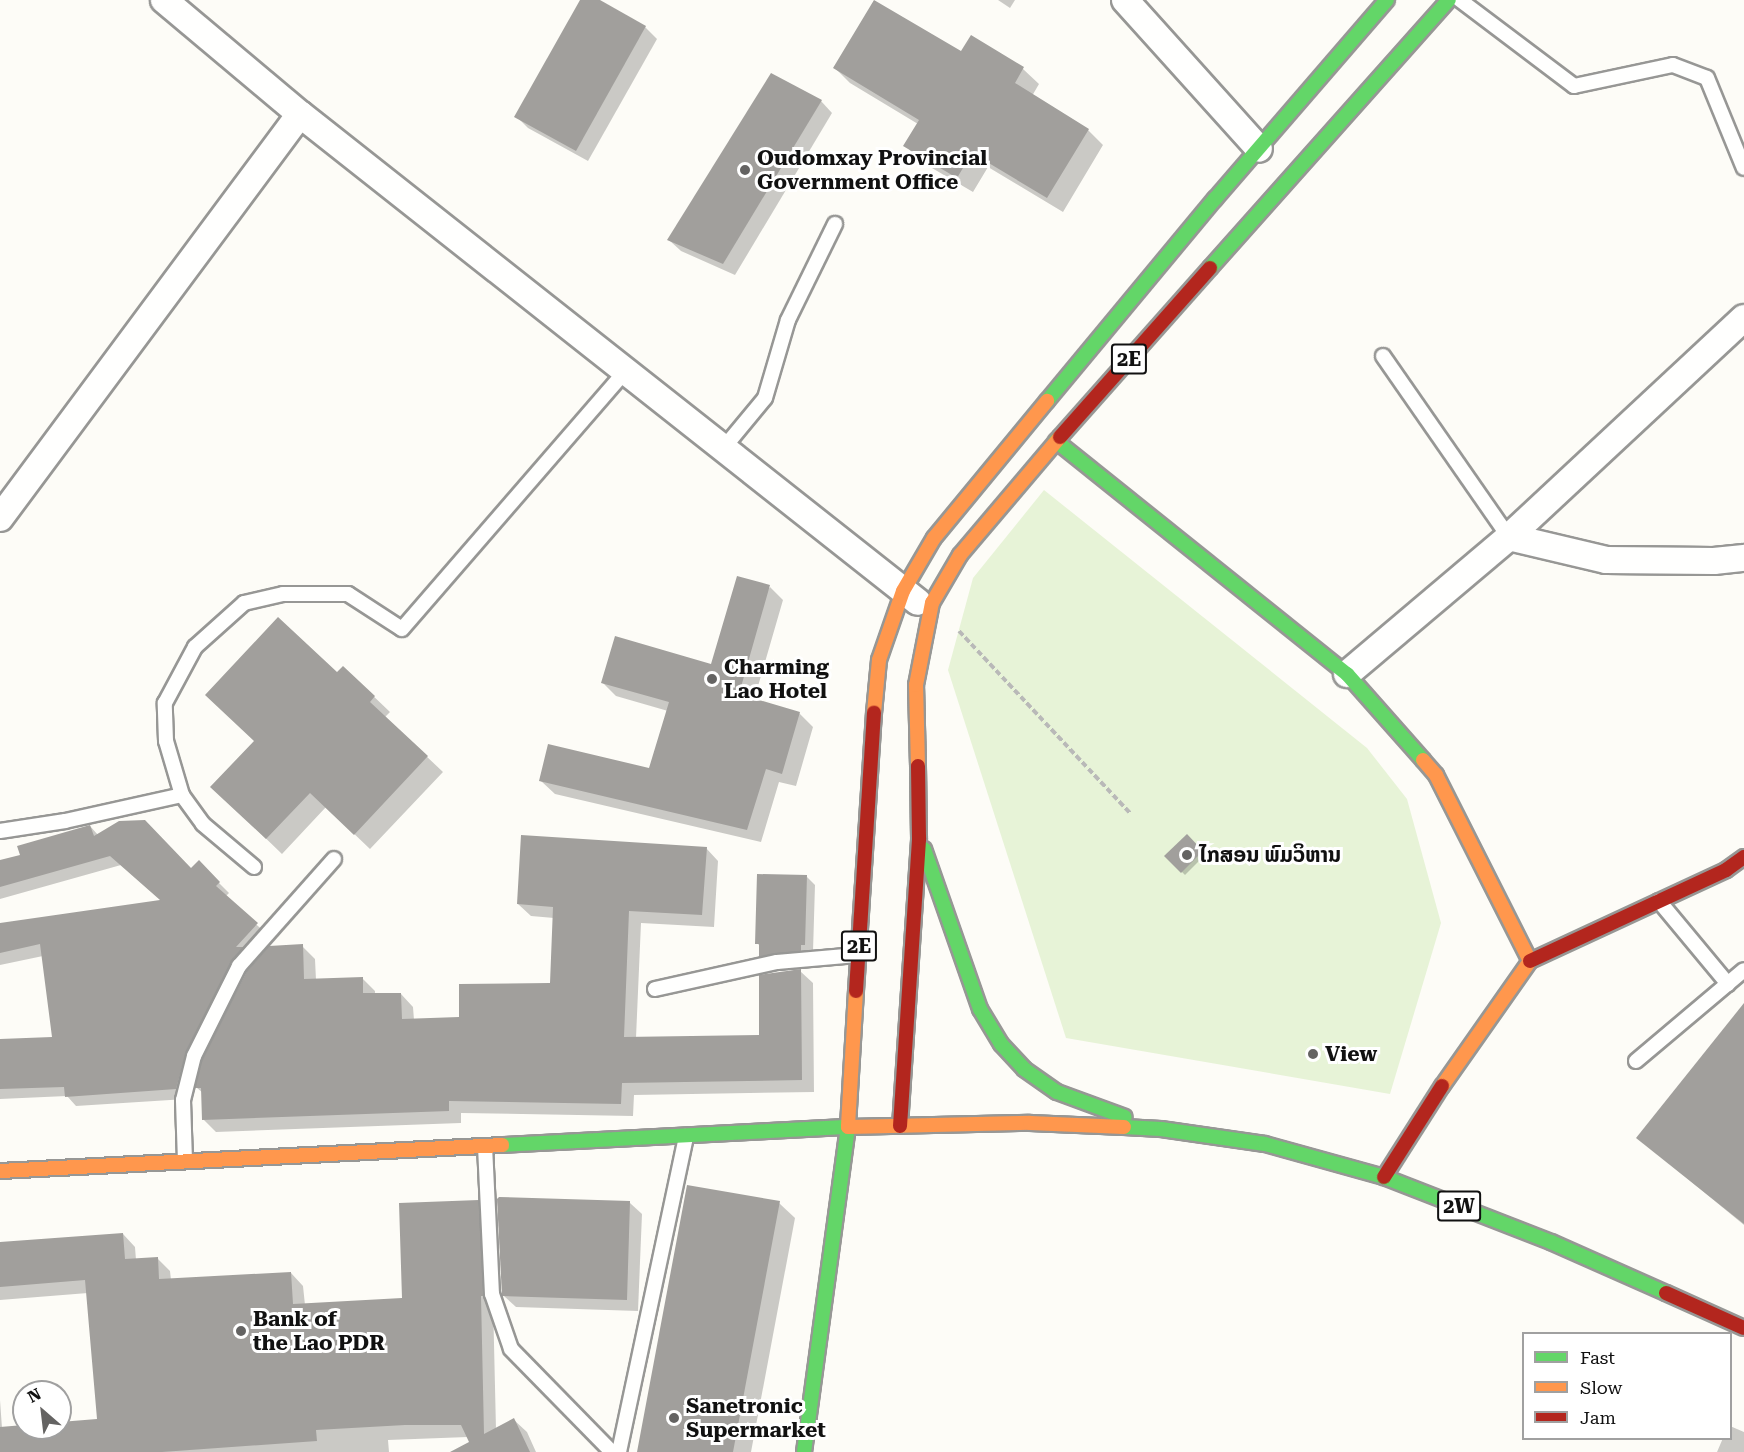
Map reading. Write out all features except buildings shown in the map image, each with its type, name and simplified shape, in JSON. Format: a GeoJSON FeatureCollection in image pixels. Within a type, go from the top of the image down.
{"type":"FeatureCollection","features":[{"type":"Feature","properties":{"kind":"main road","name":"2E"},"geometry":{"type":"LineString","coordinates":[[848,1127],[869,764],[879,660],[903,591],[934,538],[1219,202],[1259,149],[1387,0]]}},
{"type":"Feature","properties":{"kind":"main road","name":"2E"},"geometry":{"type":"LineString","coordinates":[[900,1126],[919,838],[916,685],[931,607],[960,555],[1056,441],[1244,222],[1449,0]]}},
{"type":"Feature","properties":{"kind":"main road"},"geometry":{"type":"LineString","coordinates":[[1056,441],[1347,674],[1436,775],[1530,961]]}},
{"type":"Feature","properties":{"kind":"main road"},"geometry":{"type":"LineString","coordinates":[[919,838],[968,969],[980,1009],[1001,1044],[1024,1069],[1057,1092],[1161,1129]]}},
{"type":"Feature","properties":{"kind":"main road"},"geometry":{"type":"LineString","coordinates":[[1384,1177],[1457,1063],[1530,961],[1726,870],[1744,857]]}},
{"type":"Feature","properties":{"kind":"main road","name":"2W"},"geometry":{"type":"LineString","coordinates":[[848,1127],[1030,1123],[1161,1129],[1265,1144],[1384,1177],[1551,1242],[1744,1328]]}},
{"type":"Feature","properties":{"kind":"main road"},"geometry":{"type":"LineString","coordinates":[[0,1171],[848,1127],[804,1452]]}},
{"type":"Feature","properties":{"kind":"street"},"geometry":{"type":"LineString","coordinates":[[164,0],[300,114],[722,450],[903,591],[931,607]]}},
{"type":"Feature","properties":{"kind":"street"},"geometry":{"type":"LineString","coordinates":[[1125,0],[1259,149]]}},
{"type":"Feature","properties":{"kind":"street"},"geometry":{"type":"LineString","coordinates":[[0,518],[300,114]]}},
{"type":"Feature","properties":{"kind":"street"},"geometry":{"type":"LineString","coordinates":[[1347,674],[1509,537],[1744,318]]}},
{"type":"Feature","properties":{"kind":"street"},"geometry":{"type":"LineString","coordinates":[[1509,537],[1606,560],[1714,561],[1744,558]]}},
{"type":"Feature","properties":{"kind":"lane"},"geometry":{"type":"LineString","coordinates":[[1460,0],[1574,86],[1673,65],[1707,78],[1744,168]]}},
{"type":"Feature","properties":{"kind":"lane"},"geometry":{"type":"LineString","coordinates":[[722,450],[765,399],[788,320],[835,224]]}},
{"type":"Feature","properties":{"kind":"lane"},"geometry":{"type":"LineString","coordinates":[[1383,356],[1509,537]]}},
{"type":"Feature","properties":{"kind":"lane"},"geometry":{"type":"LineString","coordinates":[[254,867],[203,824],[182,795],[166,741],[165,703],[195,647],[244,603],[283,594],[348,594],[402,628],[625,372]]}},
{"type":"Feature","properties":{"kind":"lane"},"geometry":{"type":"LineString","coordinates":[[0,831],[65,821],[182,795]]}},
{"type":"Feature","properties":{"kind":"lane"},"geometry":{"type":"LineString","coordinates":[[185,1161],[183,1100],[194,1056],[240,966],[334,859]]}},
{"type":"Feature","properties":{"kind":"lane"},"geometry":{"type":"LineString","coordinates":[[1659,901],[1728,984]]}},
{"type":"Feature","properties":{"kind":"lane"},"geometry":{"type":"LineString","coordinates":[[655,989],[777,963],[859,955]]}},
{"type":"Feature","properties":{"kind":"lane"},"geometry":{"type":"LineString","coordinates":[[1636,1061],[1744,970]]}},
{"type":"Feature","properties":{"kind":"lane"},"geometry":{"type":"LineString","coordinates":[[619,1452],[686,1136]]}},
{"type":"Feature","properties":{"kind":"lane"},"geometry":{"type":"LineString","coordinates":[[485,1146],[492,1294],[511,1349],[612,1452]]}},
{"type":"Feature","properties":{"kind":"path"},"geometry":{"type":"LineString","coordinates":[[931,607],[1131,814]]}},
{"type":"Feature","properties":{"kind":"green space"},"geometry":{"type":"Polygon","coordinates":[[[1044,490],[1367,748],[1407,799],[1441,923],[1390,1094],[1066,1038],[948,670],[973,578],[1044,490]]]}},
{"type":"Feature","properties":{"kind":"traffic: fast"},"geometry":{"type":"LineString","coordinates":[[1047,401],[1215,199],[1387,0]]}},
{"type":"Feature","properties":{"kind":"traffic: fast"},"geometry":{"type":"LineString","coordinates":[[1210,268],[1449,0]]}},
{"type":"Feature","properties":{"kind":"traffic: fast"},"geometry":{"type":"LineString","coordinates":[[1056,441],[1347,674],[1423,760]]}},
{"type":"Feature","properties":{"kind":"traffic: fast"},"geometry":{"type":"LineString","coordinates":[[924,849],[980,1009],[1001,1044],[1024,1069],[1057,1092],[1125,1117]]}},
{"type":"Feature","properties":{"kind":"traffic: fast"},"geometry":{"type":"LineString","coordinates":[[804,1452],[848,1127]]}},
{"type":"Feature","properties":{"kind":"traffic: fast"},"geometry":{"type":"LineString","coordinates":[[502,1145],[848,1127]]}},
{"type":"Feature","properties":{"kind":"traffic: fast"},"geometry":{"type":"LineString","coordinates":[[1124,1127],[1161,1129],[1265,1144],[1384,1177],[1551,1242],[1666,1293]]}},
{"type":"Feature","properties":{"kind":"traffic: slow"},"geometry":{"type":"LineString","coordinates":[[874,713],[879,660],[903,591],[934,538],[1047,401]]}},
{"type":"Feature","properties":{"kind":"traffic: slow"},"geometry":{"type":"LineString","coordinates":[[918,766],[916,685],[932,603],[960,555],[1060,437]]}},
{"type":"Feature","properties":{"kind":"traffic: slow"},"geometry":{"type":"LineString","coordinates":[[1423,760],[1436,775],[1530,961],[1442,1086]]}},
{"type":"Feature","properties":{"kind":"traffic: slow"},"geometry":{"type":"LineString","coordinates":[[856,991],[848,1127],[1030,1123],[1124,1127]]}},
{"type":"Feature","properties":{"kind":"traffic: slow"},"geometry":{"type":"LineString","coordinates":[[0,1171],[502,1145]]}},
{"type":"Feature","properties":{"kind":"traffic: jam"},"geometry":{"type":"LineString","coordinates":[[1060,437],[1210,268]]}},
{"type":"Feature","properties":{"kind":"traffic: jam"},"geometry":{"type":"LineString","coordinates":[[856,991],[874,713]]}},
{"type":"Feature","properties":{"kind":"traffic: jam"},"geometry":{"type":"LineString","coordinates":[[900,1126],[919,838],[918,766]]}},
{"type":"Feature","properties":{"kind":"traffic: jam"},"geometry":{"type":"LineString","coordinates":[[1530,961],[1726,870],[1744,857]]}},
{"type":"Feature","properties":{"kind":"traffic: jam"},"geometry":{"type":"LineString","coordinates":[[1384,1177],[1442,1086]]}},
{"type":"Feature","properties":{"kind":"traffic: jam"},"geometry":{"type":"LineString","coordinates":[[1666,1293],[1744,1328]]}},
{"type":"Feature","properties":{"kind":"place","name":"Oudomxay Provincial Government Office"},"geometry":{"type":"Point","coordinates":[745,170]}},
{"type":"Feature","properties":{"kind":"place","name":"Charming Lao Hotel"},"geometry":{"type":"Point","coordinates":[712,679]}},
{"type":"Feature","properties":{"kind":"place","name":"ໄກສອນ ພົມວິຫານ"},"geometry":{"type":"Point","coordinates":[1187,855]}},
{"type":"Feature","properties":{"kind":"place","name":"View"},"geometry":{"type":"Point","coordinates":[1313,1054]}},
{"type":"Feature","properties":{"kind":"place","name":"Bank of the Lao PDR"},"geometry":{"type":"Point","coordinates":[241,1331]}},
{"type":"Feature","properties":{"kind":"place","name":"Sanetronic Supermarket"},"geometry":{"type":"Point","coordinates":[674,1418]}}]}
